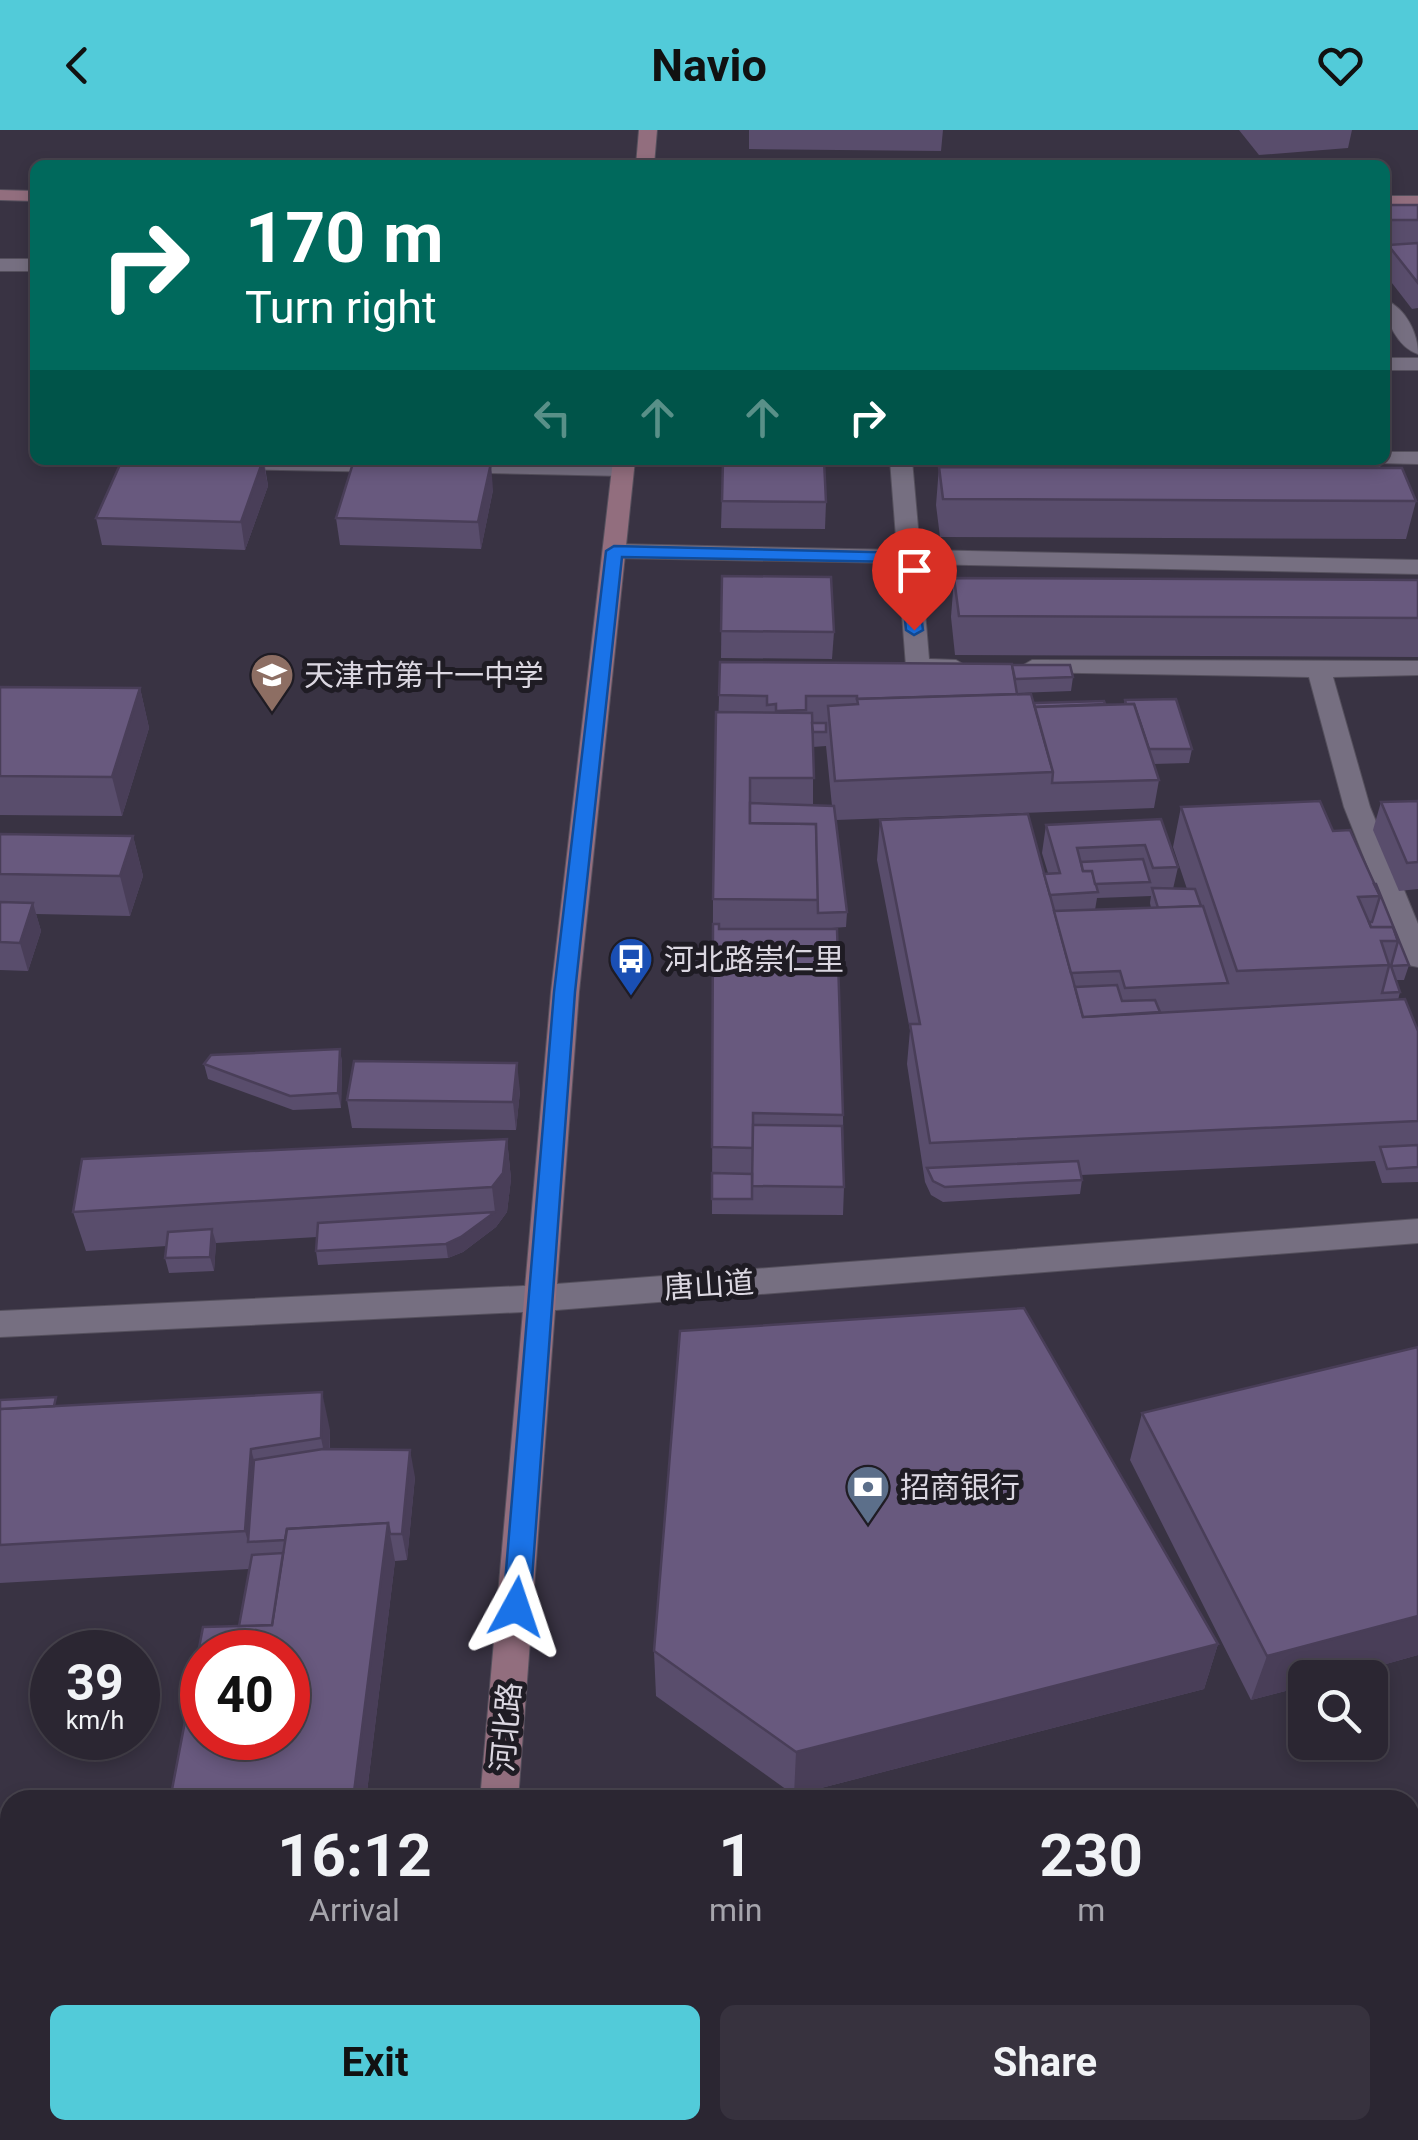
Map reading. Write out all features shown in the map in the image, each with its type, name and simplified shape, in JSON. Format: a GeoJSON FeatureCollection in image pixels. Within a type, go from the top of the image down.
{"type":"FeatureCollection","features":[{"type":"Feature","properties":{"kind":"street"},"geometry":{"type":"LineString","coordinates":[[645,160],[648,130]]}},
{"type":"Feature","properties":{"kind":"street"},"geometry":{"type":"LineString","coordinates":[[0,195],[30,196]]}},
{"type":"Feature","properties":{"kind":"street"},"geometry":{"type":"LineString","coordinates":[[1390,201],[1418,201]]}},
{"type":"Feature","properties":{"kind":"street"},"geometry":{"type":"LineString","coordinates":[[0,265],[30,265]]}},
{"type":"Feature","properties":{"kind":"street"},"geometry":{"type":"LineString","coordinates":[[1390,312],[1418,348]]}},
{"type":"Feature","properties":{"kind":"street"},"geometry":{"type":"LineString","coordinates":[[1390,364],[1418,364]]}},
{"type":"Feature","properties":{"kind":"street"},"geometry":{"type":"LineString","coordinates":[[1390,458],[1418,458]]}},
{"type":"Feature","properties":{"kind":"street"},"geometry":{"type":"LineString","coordinates":[[365,465],[624,465]]}},
{"type":"Feature","properties":{"kind":"street","name":"河北路"},"geometry":{"type":"LineString","coordinates":[[501,1790],[544,1298],[565,992],[624,465]]}},
{"type":"Feature","properties":{"kind":"street"},"geometry":{"type":"LineString","coordinates":[[901,465],[918,666],[976,667]]}},
{"type":"Feature","properties":{"kind":"street"},"geometry":{"type":"LineString","coordinates":[[614,551],[1418,567]]}},
{"type":"Feature","properties":{"kind":"street"},"geometry":{"type":"LineString","coordinates":[[1014,667],[1418,668]]}},
{"type":"Feature","properties":{"kind":"street"},"geometry":{"type":"LineString","coordinates":[[1319,670],[1357,807],[1418,958]]}},
{"type":"Feature","properties":{"kind":"street","name":"唐山道"},"geometry":{"type":"LineString","coordinates":[[0,1324],[544,1298],[1418,1230]]}},
{"type":"Feature","properties":{"kind":"building"},"geometry":{"type":"Polygon","coordinates":[[[1390,205],[1418,205],[1418,220],[1390,220],[1390,205]]]}},
{"type":"Feature","properties":{"kind":"building"},"geometry":{"type":"Polygon","coordinates":[[[1418,243],[1418,283],[1390,248],[1418,243]]]}},
{"type":"Feature","properties":{"kind":"building"},"geometry":{"type":"Polygon","coordinates":[[[120,465],[261,465],[241,522],[96,518],[120,465]]]}},
{"type":"Feature","properties":{"kind":"building"},"geometry":{"type":"Polygon","coordinates":[[[352,465],[491,465],[478,522],[336,518],[352,465]]]}},
{"type":"Feature","properties":{"kind":"building"},"geometry":{"type":"Polygon","coordinates":[[[723,465],[824,465],[826,502],[722,501],[723,465]]]}},
{"type":"Feature","properties":{"kind":"building"},"geometry":{"type":"Polygon","coordinates":[[[939,467],[1402,468],[1416,501],[943,499],[939,467]]]}},
{"type":"Feature","properties":{"kind":"building"},"geometry":{"type":"Polygon","coordinates":[[[722,576],[831,577],[834,632],[721,631],[722,576]]]}},
{"type":"Feature","properties":{"kind":"building"},"geometry":{"type":"Polygon","coordinates":[[[954,578],[1418,580],[1418,618],[959,616],[954,578]]]}},
{"type":"Feature","properties":{"kind":"building"},"geometry":{"type":"Polygon","coordinates":[[[720,662],[1012,664],[1017,694],[857,699],[806,696],[806,710],[776,711],[776,704],[767,705],[767,696],[719,695],[720,662]]]}},
{"type":"Feature","properties":{"kind":"building"},"geometry":{"type":"Polygon","coordinates":[[[1012,665],[1070,665],[1073,677],[1015,679],[1012,665]]]}},
{"type":"Feature","properties":{"kind":"building"},"geometry":{"type":"Polygon","coordinates":[[[0,687],[140,688],[112,777],[0,776],[0,687]]]}},
{"type":"Feature","properties":{"kind":"building"},"geometry":{"type":"Polygon","coordinates":[[[1031,694],[1053,772],[835,781],[828,706],[858,704],[857,699],[1031,694]]]}},
{"type":"Feature","properties":{"kind":"building"},"geometry":{"type":"Polygon","coordinates":[[[1176,699],[1192,749],[1149,749],[1134,704],[1126,704],[1125,700],[1176,699]]]}},
{"type":"Feature","properties":{"kind":"building"},"geometry":{"type":"Polygon","coordinates":[[[1034,703],[1105,704],[1035,707],[1034,703]]]}},
{"type":"Feature","properties":{"kind":"building"},"geometry":{"type":"Polygon","coordinates":[[[1134,704],[1159,780],[1052,783],[1053,772],[1035,707],[1134,704]]]}},
{"type":"Feature","properties":{"kind":"building"},"geometry":{"type":"Polygon","coordinates":[[[716,712],[812,713],[814,778],[750,778],[750,823],[816,824],[819,900],[713,899],[716,712]]]}},
{"type":"Feature","properties":{"kind":"building"},"geometry":{"type":"Polygon","coordinates":[[[812,723],[826,723],[826,732],[813,732],[812,723]]]}},
{"type":"Feature","properties":{"kind":"building"},"geometry":{"type":"Polygon","coordinates":[[[1320,801],[1333,831],[1350,830],[1380,896],[1358,897],[1371,927],[1393,927],[1398,941],[1381,941],[1389,965],[1237,971],[1181,807],[1320,801]]]}},
{"type":"Feature","properties":{"kind":"building"},"geometry":{"type":"Polygon","coordinates":[[[1418,801],[1418,862],[1407,863],[1381,802],[1418,801]]]}},
{"type":"Feature","properties":{"kind":"building"},"geometry":{"type":"Polygon","coordinates":[[[750,803],[834,806],[847,912],[818,913],[816,824],[750,823],[750,803]]]}},
{"type":"Feature","properties":{"kind":"building"},"geometry":{"type":"Polygon","coordinates":[[[1028,814],[1083,1017],[1405,999],[1418,1031],[1418,1121],[930,1143],[910,1024],[920,1024],[880,820],[1028,814]]]}},
{"type":"Feature","properties":{"kind":"building"},"geometry":{"type":"Polygon","coordinates":[[[1161,819],[1178,867],[1153,868],[1145,845],[1077,848],[1083,871],[1092,871],[1098,892],[1050,895],[1044,874],[1060,873],[1046,825],[1161,819]]]}},
{"type":"Feature","properties":{"kind":"building"},"geometry":{"type":"Polygon","coordinates":[[[0,834],[133,836],[120,876],[0,874],[0,834]]]}},
{"type":"Feature","properties":{"kind":"building"},"geometry":{"type":"Polygon","coordinates":[[[1143,859],[1150,882],[1095,884],[1092,871],[1083,871],[1081,862],[1143,859]]]}},
{"type":"Feature","properties":{"kind":"building"},"geometry":{"type":"Polygon","coordinates":[[[1376,884],[1409,965],[1391,966],[1398,941],[1393,927],[1371,927],[1369,922],[1380,896],[1376,884]]]}},
{"type":"Feature","properties":{"kind":"building"},"geometry":{"type":"Polygon","coordinates":[[[1152,888],[1195,889],[1201,906],[1158,908],[1152,888]]]}},
{"type":"Feature","properties":{"kind":"building"},"geometry":{"type":"Polygon","coordinates":[[[0,902],[33,903],[20,943],[0,942],[0,902]]]}},
{"type":"Feature","properties":{"kind":"building"},"geometry":{"type":"Polygon","coordinates":[[[1203,906],[1228,983],[1125,988],[1120,971],[1071,973],[1054,911],[1203,906]]]}},
{"type":"Feature","properties":{"kind":"building"},"geometry":{"type":"Polygon","coordinates":[[[713,924],[719,924],[719,929],[837,929],[843,1115],[753,1113],[753,1148],[712,1147],[713,924]]]}},
{"type":"Feature","properties":{"kind":"building"},"geometry":{"type":"Polygon","coordinates":[[[1391,966],[1400,992],[1382,993],[1391,966]]]}},
{"type":"Feature","properties":{"kind":"building"},"geometry":{"type":"Polygon","coordinates":[[[1117,985],[1122,1001],[1155,1000],[1160,1012],[1083,1017],[1075,987],[1117,985]]]}},
{"type":"Feature","properties":{"kind":"building"},"geometry":{"type":"Polygon","coordinates":[[[340,1049],[338,1093],[290,1096],[204,1064],[211,1055],[340,1049]]]}},
{"type":"Feature","properties":{"kind":"building"},"geometry":{"type":"Polygon","coordinates":[[[354,1061],[517,1063],[513,1102],[347,1100],[354,1061]]]}},
{"type":"Feature","properties":{"kind":"building"},"geometry":{"type":"Polygon","coordinates":[[[753,1125],[842,1126],[844,1187],[752,1186],[753,1125]]]}},
{"type":"Feature","properties":{"kind":"building"},"geometry":{"type":"Polygon","coordinates":[[[507,1139],[503,1173],[492,1187],[73,1212],[82,1159],[507,1139]]]}},
{"type":"Feature","properties":{"kind":"building"},"geometry":{"type":"Polygon","coordinates":[[[1418,1145],[1418,1167],[1387,1169],[1380,1147],[1418,1145]]]}},
{"type":"Feature","properties":{"kind":"building"},"geometry":{"type":"Polygon","coordinates":[[[1078,1161],[1082,1180],[945,1187],[933,1181],[927,1168],[1078,1161]]]}},
{"type":"Feature","properties":{"kind":"building"},"geometry":{"type":"Polygon","coordinates":[[[712,1173],[752,1174],[752,1199],[712,1199],[712,1173]]]}},
{"type":"Feature","properties":{"kind":"building"},"geometry":{"type":"Polygon","coordinates":[[[495,1212],[446,1244],[316,1251],[318,1223],[495,1212]]]}},
{"type":"Feature","properties":{"kind":"building"},"geometry":{"type":"Polygon","coordinates":[[[212,1229],[210,1257],[165,1258],[168,1232],[212,1229]]]}},
{"type":"Feature","properties":{"kind":"building"},"geometry":{"type":"Polygon","coordinates":[[[1024,1308],[1218,1644],[796,1752],[654,1651],[680,1331],[1024,1308]]]}},
{"type":"Feature","properties":{"kind":"building"},"geometry":{"type":"Polygon","coordinates":[[[1418,1347],[1418,1616],[1267,1656],[1142,1413],[1418,1347]]]}},
{"type":"Feature","properties":{"kind":"building"},"geometry":{"type":"Polygon","coordinates":[[[322,1392],[321,1438],[251,1449],[245,1531],[0,1545],[0,1409],[322,1392]]]}},
{"type":"Feature","properties":{"kind":"building"},"geometry":{"type":"Polygon","coordinates":[[[56,1397],[54,1406],[0,1409],[0,1400],[56,1397]]]}},
{"type":"Feature","properties":{"kind":"building"},"geometry":{"type":"Polygon","coordinates":[[[323,1449],[410,1450],[402,1534],[390,1534],[388,1523],[287,1529],[285,1540],[248,1542],[254,1460],[323,1449]]]}},
{"type":"Feature","properties":{"kind":"building"},"geometry":{"type":"Polygon","coordinates":[[[388,1523],[354,1790],[172,1790],[180,1748],[180,1760],[310,1760],[310,1630],[202,1630],[272,1625],[287,1529],[388,1523]]]}},
{"type":"Feature","properties":{"kind":"building"},"geometry":{"type":"Polygon","coordinates":[[[283,1553],[272,1625],[239,1626],[252,1555],[283,1553]]]}},
{"type":"Feature","properties":{"kind":"place","name":"天津市第十一中学"},"geometry":{"type":"Point","coordinates":[272,713]}},
{"type":"Feature","properties":{"kind":"place","name":"河北路崇仁里"},"geometry":{"type":"Point","coordinates":[631,997]}},
{"type":"Feature","properties":{"kind":"place","name":"招商银行"},"geometry":{"type":"Point","coordinates":[868,1525]}},
{"type":"Feature","properties":{"kind":"route"},"geometry":{"type":"LineString","coordinates":[[516,1607],[544,1298],[565,992],[614,551],[907,557],[914,630]]}}]}
